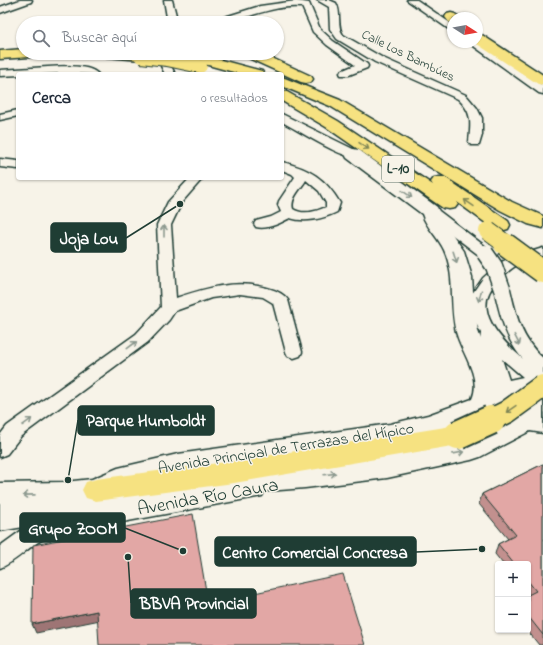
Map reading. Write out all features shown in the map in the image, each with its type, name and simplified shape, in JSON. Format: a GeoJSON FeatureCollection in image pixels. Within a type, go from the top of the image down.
{"type":"FeatureCollection","features":[{"type":"Feature","properties":{"kind":"highway"},"geometry":{"type":"LineString","coordinates":[[483,42],[543,81]]}},
{"type":"Feature","properties":{"kind":"highway"},"geometry":{"type":"LineString","coordinates":[[0,49],[16,48]]}},
{"type":"Feature","properties":{"kind":"highway"},"geometry":{"type":"LineString","coordinates":[[0,55],[16,54]]}},
{"type":"Feature","properties":{"kind":"highway"},"geometry":{"type":"LineString","coordinates":[[170,60],[185,62],[223,72]]}},
{"type":"Feature","properties":{"kind":"highway"},"geometry":{"type":"LineString","coordinates":[[206,60],[250,72]]}},
{"type":"Feature","properties":{"kind":"highway"},"geometry":{"type":"LineString","coordinates":[[265,60],[308,80],[327,95],[337,107],[506,206],[535,220],[543,222]]}},
{"type":"Feature","properties":{"kind":"highway","name":"L-10"},"geometry":{"type":"LineString","coordinates":[[286,84],[337,107],[543,256]]}},
{"type":"Feature","properties":{"kind":"highway","name":"L-10"},"geometry":{"type":"LineString","coordinates":[[284,96],[332,124],[488,231],[543,272]]}},
{"type":"Feature","properties":{"kind":"highway"},"geometry":{"type":"LineString","coordinates":[[308,109],[313,120],[353,154]]}},
{"type":"Feature","properties":{"kind":"highway"},"geometry":{"type":"LineString","coordinates":[[96,490],[234,472],[456,426],[507,412],[541,406]]}},
{"type":"Feature","properties":{"kind":"main road"},"geometry":{"type":"LineString","coordinates":[[353,154],[430,211],[434,222],[454,251],[462,278],[463,306],[468,331],[475,353],[487,377],[487,392],[481,405],[456,426]]}},
{"type":"Feature","properties":{"kind":"main road","name":"Avenida Principal de Terrazas del Hípico"},"geometry":{"type":"LineString","coordinates":[[0,519],[206,485],[305,477],[387,467],[471,450],[541,406]]}},
{"type":"Feature","properties":{"kind":"main road"},"geometry":{"type":"LineString","coordinates":[[0,495],[64,494],[96,490]]}},
{"type":"Feature","properties":{"kind":"street"},"geometry":{"type":"LineString","coordinates":[[0,10],[28,0]]}},
{"type":"Feature","properties":{"kind":"street"},"geometry":{"type":"LineString","coordinates":[[168,0],[171,16]]}},
{"type":"Feature","properties":{"kind":"street","name":"Calle Los Bambúes"},"geometry":{"type":"LineString","coordinates":[[321,0],[333,5],[334,26],[336,33],[340,37],[379,60],[462,97],[471,104],[476,112],[477,122],[474,142]]}},
{"type":"Feature","properties":{"kind":"street"},"geometry":{"type":"LineString","coordinates":[[411,0],[447,18]]}},
{"type":"Feature","properties":{"kind":"street"},"geometry":{"type":"LineString","coordinates":[[421,0],[447,18]]}},
{"type":"Feature","properties":{"kind":"street"},"geometry":{"type":"LineString","coordinates":[[239,16],[280,4],[293,2],[306,5],[316,30],[330,43],[363,66],[345,74]]}},
{"type":"Feature","properties":{"kind":"street"},"geometry":{"type":"LineString","coordinates":[[483,36],[543,76]]}},
{"type":"Feature","properties":{"kind":"street"},"geometry":{"type":"LineString","coordinates":[[481,48],[543,92]]}},
{"type":"Feature","properties":{"kind":"street"},"geometry":{"type":"LineString","coordinates":[[167,60],[166,66],[169,72]]}},
{"type":"Feature","properties":{"kind":"street"},"geometry":{"type":"LineString","coordinates":[[23,72],[69,70],[86,72]]}},
{"type":"Feature","properties":{"kind":"street"},"geometry":{"type":"LineString","coordinates":[[0,73],[16,72]]}},
{"type":"Feature","properties":{"kind":"street"},"geometry":{"type":"LineString","coordinates":[[0,117],[16,113]]}},
{"type":"Feature","properties":{"kind":"street"},"geometry":{"type":"LineString","coordinates":[[284,118],[353,154]]}},
{"type":"Feature","properties":{"kind":"street"},"geometry":{"type":"LineString","coordinates":[[0,163],[16,165]]}},
{"type":"Feature","properties":{"kind":"street"},"geometry":{"type":"LineString","coordinates":[[284,167],[313,178],[320,184],[333,203],[332,209],[326,213],[306,216],[298,216],[290,213],[286,209],[285,204],[299,183],[301,177],[298,173]]}},
{"type":"Feature","properties":{"kind":"street"},"geometry":{"type":"LineString","coordinates":[[169,307],[164,225],[167,214],[177,197],[195,180]]}},
{"type":"Feature","properties":{"kind":"street"},"geometry":{"type":"LineString","coordinates":[[430,211],[485,253],[494,266],[515,337],[525,351],[543,368]]}},
{"type":"Feature","properties":{"kind":"street"},"geometry":{"type":"LineString","coordinates":[[261,224],[276,220],[290,213]]}},
{"type":"Feature","properties":{"kind":"street"},"geometry":{"type":"LineString","coordinates":[[543,252],[512,262],[502,268],[481,290],[478,302],[480,318],[501,348],[528,372],[543,382]]}},
{"type":"Feature","properties":{"kind":"street"},"geometry":{"type":"LineString","coordinates":[[0,449],[14,431],[142,338],[163,316],[169,307],[185,300],[243,288],[273,294],[280,300],[294,352]]}},
{"type":"Feature","properties":{"kind":"street"},"geometry":{"type":"LineString","coordinates":[[488,330],[488,343],[499,373],[502,392]]}},
{"type":"Feature","properties":{"kind":"street"},"geometry":{"type":"LineString","coordinates":[[456,426],[483,410],[513,384],[520,382],[536,386],[541,406]]}},
{"type":"Feature","properties":{"kind":"street","name":"Avenida Río Caura"},"geometry":{"type":"LineString","coordinates":[[0,558],[36,531],[53,526],[288,484],[305,477]]}},
{"type":"Feature","properties":{"kind":"building"},"geometry":{"type":"Polygon","coordinates":[[[543,464],[543,635],[531,620],[531,594],[536,591],[531,585],[531,561],[512,561],[498,544],[516,535],[482,494],[543,464]]]}},
{"type":"Feature","properties":{"kind":"building"},"geometry":{"type":"Polygon","coordinates":[[[193,514],[208,603],[343,574],[365,645],[99,645],[97,611],[32,624],[33,545],[193,514]]]}},
{"type":"Feature","properties":{"kind":"place","name":"Joja Lou"},"geometry":{"type":"Point","coordinates":[180,204]}},
{"type":"Feature","properties":{"kind":"place","name":"Parque Humboldt"},"geometry":{"type":"Point","coordinates":[68,480]}},
{"type":"Feature","properties":{"kind":"place","name":"Centro Comercial Concresa"},"geometry":{"type":"Point","coordinates":[482,549]}},
{"type":"Feature","properties":{"kind":"place","name":"Grupo ZOOM"},"geometry":{"type":"Point","coordinates":[183,551]}},
{"type":"Feature","properties":{"kind":"place","name":"BBVA Provincial"},"geometry":{"type":"Point","coordinates":[128,557]}}]}
